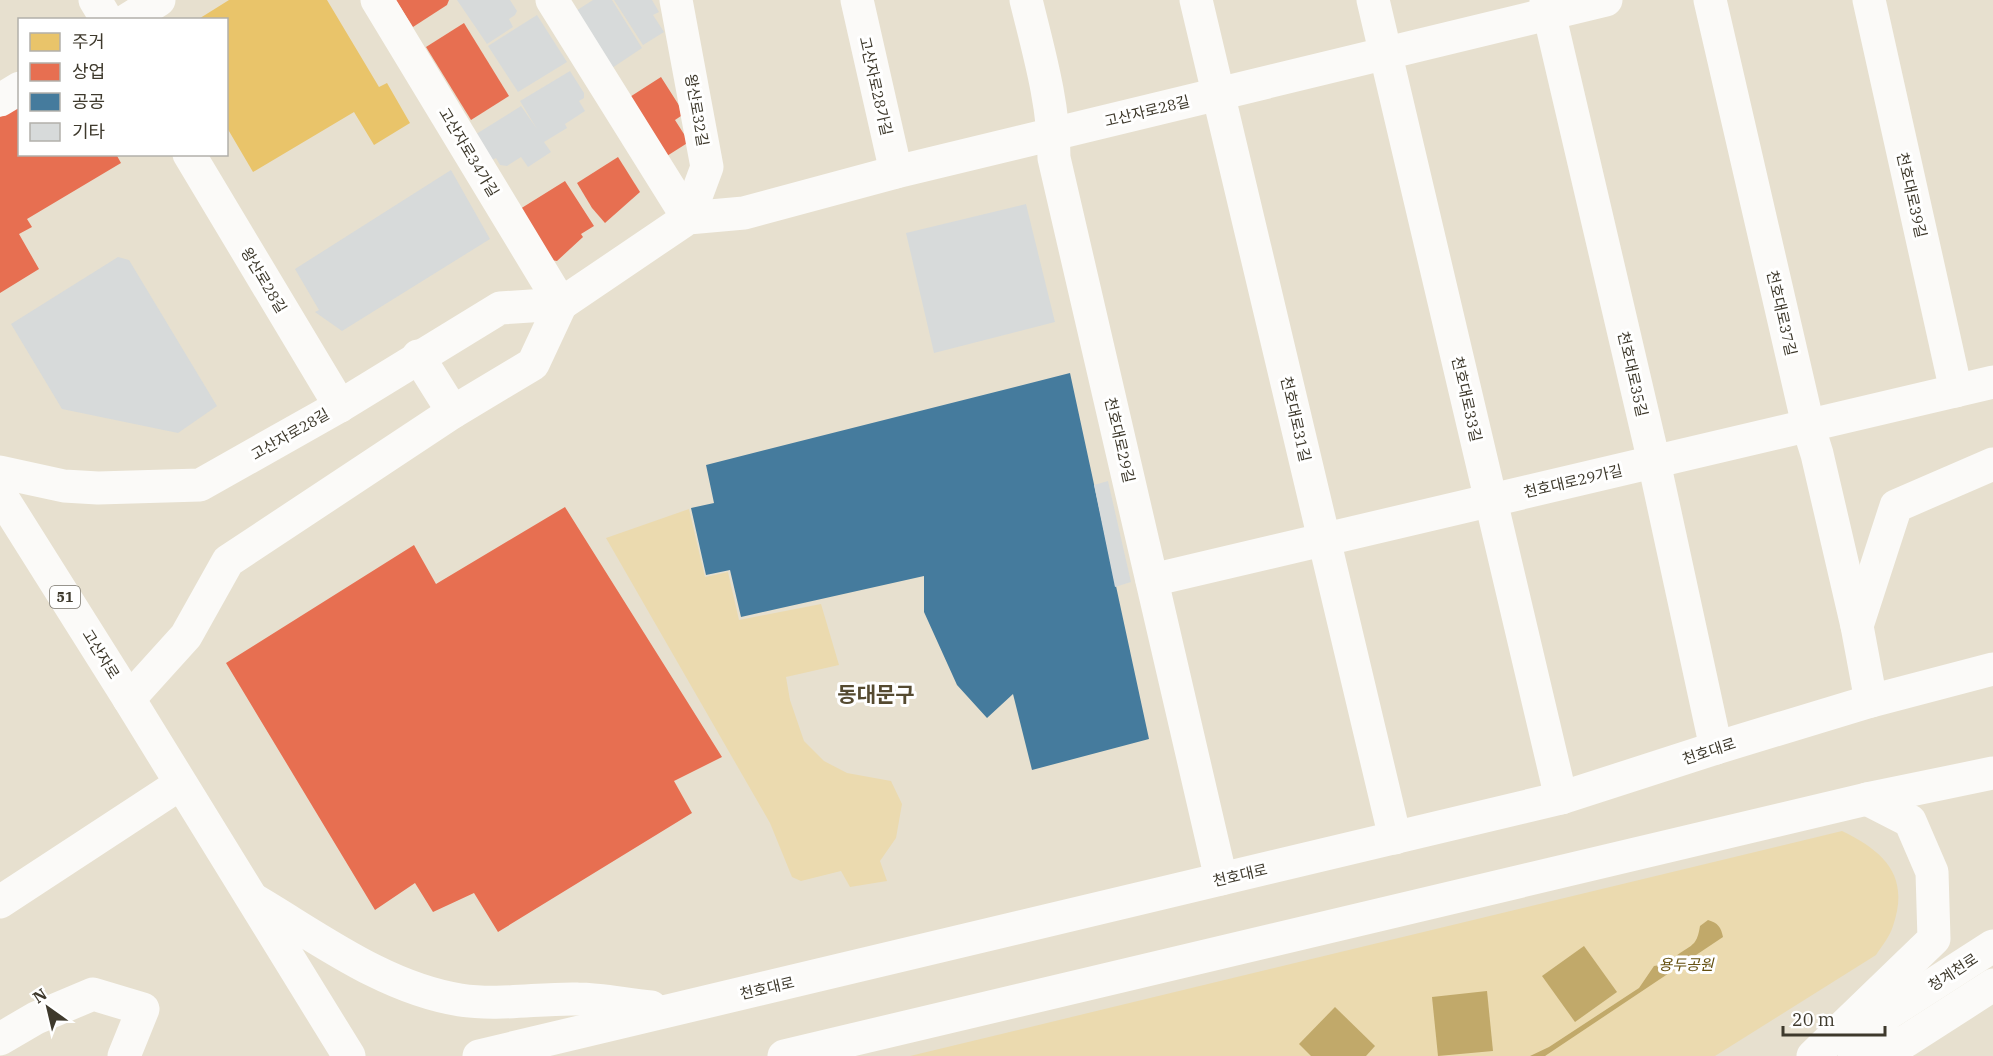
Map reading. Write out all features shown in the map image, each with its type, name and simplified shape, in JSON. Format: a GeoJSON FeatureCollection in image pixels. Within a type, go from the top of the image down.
{"type":"FeatureCollection","features":[{"type":"Feature","properties":{"kind":"street"},"geometry":{"type":"LineString","coordinates":[[95,0],[107,18]]}},
{"type":"Feature","properties":{"kind":"street"},"geometry":{"type":"LineString","coordinates":[[130,18],[159,0]]}},
{"type":"Feature","properties":{"kind":"street","name":"고산자로34가길"},"geometry":{"type":"LineString","coordinates":[[377,0],[561,304]]}},
{"type":"Feature","properties":{"kind":"street"},"geometry":{"type":"LineString","coordinates":[[552,0],[688,218]]}},
{"type":"Feature","properties":{"kind":"street","name":"왕산로32길"},"geometry":{"type":"LineString","coordinates":[[676,0],[707,167],[688,218]]}},
{"type":"Feature","properties":{"kind":"street","name":"고산자로28가길"},"geometry":{"type":"LineString","coordinates":[[856,0],[896,172]]}},
{"type":"Feature","properties":{"kind":"street","name":"천호대로29길"},"geometry":{"type":"LineString","coordinates":[[1026,0],[1048,91],[1054,134],[1054,159],[1221,879]]}},
{"type":"Feature","properties":{"kind":"street","name":"천호대로31길"},"geometry":{"type":"LineString","coordinates":[[1196,0],[1395,838]]}},
{"type":"Feature","properties":{"kind":"street","name":"천호대로33길"},"geometry":{"type":"LineString","coordinates":[[1373,0],[1561,798]]}},
{"type":"Feature","properties":{"kind":"street","name":"고산자로28길"},"geometry":{"type":"LineString","coordinates":[[0,472],[64,486],[98,488],[200,485],[340,406],[418,356],[500,308],[561,304],[688,218],[744,213],[896,172],[1386,53],[1548,7],[1606,0]]}},
{"type":"Feature","properties":{"kind":"street","name":"천호대로37길"},"geometry":{"type":"LineString","coordinates":[[1710,0],[1857,626],[1871,701]]}},
{"type":"Feature","properties":{"kind":"street","name":"천호대로39길"},"geometry":{"type":"LineString","coordinates":[[1869,0],[1956,391]]}},
{"type":"Feature","properties":{"kind":"street","name":"천호대로35길"},"geometry":{"type":"LineString","coordinates":[[1548,7],[1654,462],[1716,748]]}},
{"type":"Feature","properties":{"kind":"street"},"geometry":{"type":"LineString","coordinates":[[0,100],[18,89]]}},
{"type":"Feature","properties":{"kind":"street","name":"왕산로28길"},"geometry":{"type":"LineString","coordinates":[[190,156],[340,406]]}},
{"type":"Feature","properties":{"kind":"street"},"geometry":{"type":"LineString","coordinates":[[129,699],[186,636],[228,561],[453,412],[533,364],[561,304]]}},
{"type":"Feature","properties":{"kind":"street"},"geometry":{"type":"LineString","coordinates":[[418,356],[453,412]]}},
{"type":"Feature","properties":{"kind":"street","name":"천호대로29가길"},"geometry":{"type":"LineString","coordinates":[[1152,580],[1993,382]]}},
{"type":"Feature","properties":{"kind":"street","name":"천호대로37길"},"geometry":{"type":"LineString","coordinates":[[1857,626],[1896,506],[1993,464]]}},
{"type":"Feature","properties":{"kind":"street","name":"고산자로"},"geometry":{"type":"LineString","coordinates":[[0,494],[349,1056]]}},
{"type":"Feature","properties":{"kind":"street","name":"천호대로"},"geometry":{"type":"LineString","coordinates":[[479,1056],[1561,798],[1871,701],[1993,669]]}},
{"type":"Feature","properties":{"kind":"street"},"geometry":{"type":"LineString","coordinates":[[784,1056],[1867,799],[1993,773]]}},
{"type":"Feature","properties":{"kind":"street"},"geometry":{"type":"LineString","coordinates":[[0,902],[180,784]]}},
{"type":"Feature","properties":{"kind":"street"},"geometry":{"type":"LineString","coordinates":[[1813,1056],[1934,939],[1932,872],[1910,820],[1867,799]]}},
{"type":"Feature","properties":{"kind":"street"},"geometry":{"type":"LineString","coordinates":[[251,898],[384,976],[460,1000],[491,1002],[579,999],[673,1010]]}},
{"type":"Feature","properties":{"kind":"street","name":"청계천로"},"geometry":{"type":"LineString","coordinates":[[1822,1056],[1993,946]]}},
{"type":"Feature","properties":{"kind":"street"},"geometry":{"type":"LineString","coordinates":[[1854,1056],[1906,1041],[1993,985]]}},
{"type":"Feature","properties":{"kind":"street"},"geometry":{"type":"LineString","coordinates":[[0,1039],[36,1018],[93,994],[143,1009],[124,1056]]}},
{"type":"Feature","properties":{"kind":"green space"},"geometry":{"type":"Polygon","coordinates":[[[689,509],[705,577],[728,572],[739,620],[821,604],[839,665],[786,677],[790,700],[804,741],[824,761],[847,773],[891,781],[902,804],[896,838],[880,861],[887,881],[850,887],[841,871],[801,881],[792,877],[770,823],[606,538],[689,509]]]}},
{"type":"Feature","properties":{"kind":"green space","name":"용두공원"},"geometry":{"type":"Polygon","coordinates":[[[1842,831],[1882,857],[1896,880],[1897,908],[1888,937],[1876,955],[1715,1056],[910,1056],[1842,831]]]}},
{"type":"Feature","properties":{"kind":"shaded area"},"geometry":{"type":"Polygon","coordinates":[[[1708,920],[1718,926],[1723,937],[1545,1056],[1530,1056],[1549,1047],[1639,988],[1654,966],[1669,962],[1689,948],[1698,937],[1700,926],[1708,920]]]}},
{"type":"Feature","properties":{"kind":"shaded area"},"geometry":{"type":"Polygon","coordinates":[[[1584,946],[1617,992],[1575,1022],[1542,976],[1584,946]]]}},
{"type":"Feature","properties":{"kind":"shaded area"},"geometry":{"type":"Polygon","coordinates":[[[1487,991],[1493,1051],[1438,1056],[1432,997],[1487,991]]]}},
{"type":"Feature","properties":{"kind":"shaded area"},"geometry":{"type":"Polygon","coordinates":[[[1335,1007],[1375,1046],[1366,1056],[1311,1056],[1299,1044],[1335,1007]]]}},
{"type":"Feature","properties":{"kind":"building: 주거"},"geometry":{"type":"Polygon","coordinates":[[[229,0],[327,0],[379,87],[387,83],[410,123],[374,145],[354,112],[253,172],[228,129],[228,18],[200,18],[229,0]]]}},
{"type":"Feature","properties":{"kind":"building: 상업"},"geometry":{"type":"Polygon","coordinates":[[[396,0],[449,0],[447,5],[413,27],[396,0]]]}},
{"type":"Feature","properties":{"kind":"building: 상업"},"geometry":{"type":"Polygon","coordinates":[[[464,23],[509,96],[471,120],[426,47],[464,23]]]}},
{"type":"Feature","properties":{"kind":"building: 상업"},"geometry":{"type":"Polygon","coordinates":[[[661,77],[682,110],[681,116],[675,120],[689,142],[659,161],[622,102],[661,77]]]}},
{"type":"Feature","properties":{"kind":"building: 상업"},"geometry":{"type":"Polygon","coordinates":[[[18,106],[18,156],[117,156],[121,163],[27,219],[32,227],[19,234],[39,269],[0,293],[0,117],[18,106]]]}},
{"type":"Feature","properties":{"kind":"building: 상업"},"geometry":{"type":"Polygon","coordinates":[[[618,157],[640,192],[605,223],[592,208],[577,183],[618,157]]]}},
{"type":"Feature","properties":{"kind":"building: 상업"},"geometry":{"type":"Polygon","coordinates":[[[565,181],[594,226],[581,234],[583,237],[557,261],[551,260],[520,209],[565,181]]]}},
{"type":"Feature","properties":{"kind":"building: 상업"},"geometry":{"type":"Polygon","coordinates":[[[565,507],[722,757],[674,781],[692,813],[498,932],[474,893],[433,912],[415,883],[375,910],[226,663],[414,545],[436,584],[565,507]]]}},
{"type":"Feature","properties":{"kind":"building: 공공"},"geometry":{"type":"Polygon","coordinates":[[[1070,373],[1149,739],[1032,770],[1013,694],[987,718],[957,685],[924,612],[924,576],[741,617],[730,570],[706,575],[691,508],[714,503],[706,465],[1070,373]]]}},
{"type":"Feature","properties":{"kind":"building: 기타"},"geometry":{"type":"Polygon","coordinates":[[[457,0],[510,0],[517,11],[509,19],[513,27],[487,44],[457,0]]]}},
{"type":"Feature","properties":{"kind":"building: 기타"},"geometry":{"type":"Polygon","coordinates":[[[593,0],[612,0],[642,48],[612,68],[568,16],[593,0]]]}},
{"type":"Feature","properties":{"kind":"building: 기타"},"geometry":{"type":"Polygon","coordinates":[[[614,0],[652,0],[659,12],[653,15],[664,32],[643,45],[614,0]]]}},
{"type":"Feature","properties":{"kind":"building: 기타"},"geometry":{"type":"Polygon","coordinates":[[[537,15],[567,62],[518,92],[488,46],[537,15]]]}},
{"type":"Feature","properties":{"kind":"building: 기타"},"geometry":{"type":"Polygon","coordinates":[[[570,71],[584,93],[584,98],[579,101],[585,111],[565,124],[567,128],[544,142],[551,152],[528,167],[521,157],[507,166],[500,165],[496,158],[490,161],[473,136],[521,106],[537,129],[520,101],[570,71]]]}},
{"type":"Feature","properties":{"kind":"building: 기타"},"geometry":{"type":"Polygon","coordinates":[[[451,170],[490,239],[342,331],[315,312],[319,310],[295,269],[451,170]]]}},
{"type":"Feature","properties":{"kind":"building: 기타"},"geometry":{"type":"Polygon","coordinates":[[[1026,204],[1055,322],[934,353],[906,233],[1026,204]]]}},
{"type":"Feature","properties":{"kind":"building: 기타"},"geometry":{"type":"Polygon","coordinates":[[[118,257],[129,260],[217,406],[178,433],[62,409],[11,324],[118,257]]]}},
{"type":"Feature","properties":{"kind":"building: 기타"},"geometry":{"type":"Polygon","coordinates":[[[1108,481],[1131,582],[1115,587],[1094,485],[1108,481]]]}},
{"type":"Feature","properties":{"kind":"district","name":"동대문구"},"geometry":{"type":"Point","coordinates":[876,694]}}]}
